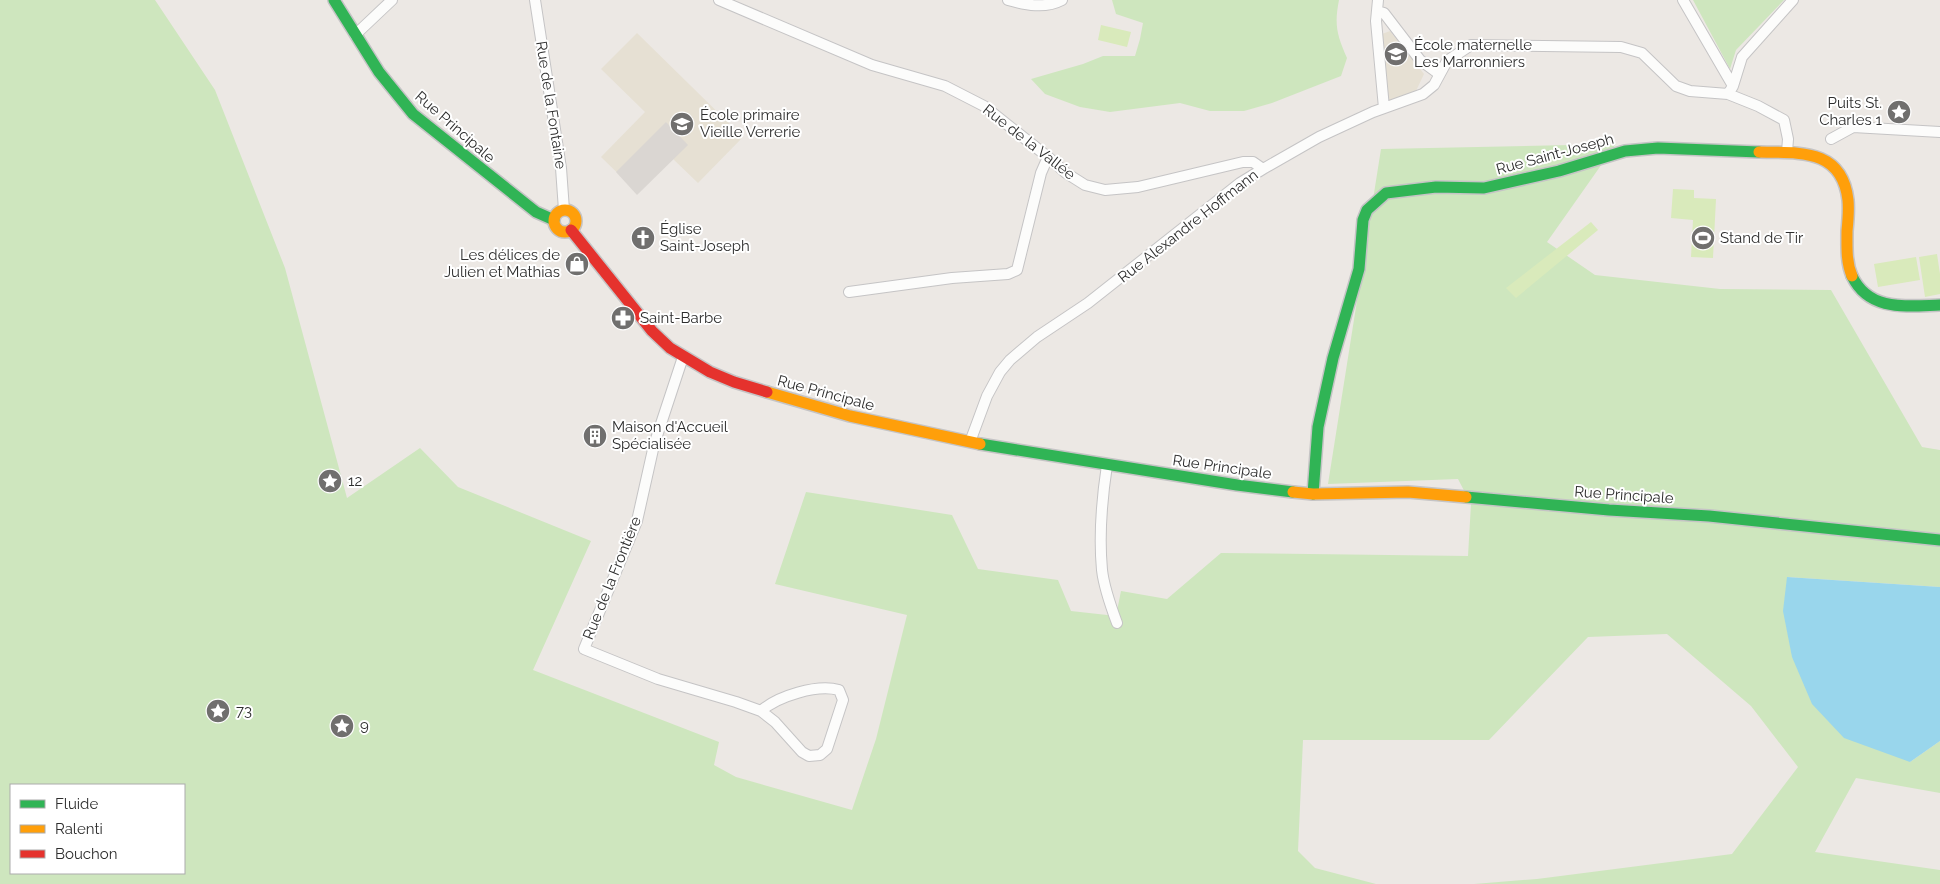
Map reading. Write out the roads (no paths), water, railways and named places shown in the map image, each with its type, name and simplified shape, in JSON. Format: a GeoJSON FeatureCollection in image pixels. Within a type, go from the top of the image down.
{"type":"FeatureCollection","features":[{"type":"Feature","properties":{"kind":"street","name":"Rue Principale"},"geometry":{"type":"LineString","coordinates":[[334,0],[380,72],[413,114],[536,212],[554,220]]}},
{"type":"Feature","properties":{"kind":"street"},"geometry":{"type":"LineString","coordinates":[[355,35],[392,0]]}},
{"type":"Feature","properties":{"kind":"street","name":"Rue de la Fontaine"},"geometry":{"type":"LineString","coordinates":[[535,0],[561,168],[564,210]]}},
{"type":"Feature","properties":{"kind":"street","name":"Rue de la Vallée"},"geometry":{"type":"LineString","coordinates":[[719,0],[872,66],[944,86],[984,106],[1072,177],[1085,185],[1105,190],[1138,187],[1242,162],[1253,162],[1262,169]]}},
{"type":"Feature","properties":{"kind":"street"},"geometry":{"type":"LineString","coordinates":[[1008,0],[1024,4],[1043,5],[1054,4],[1062,0]]}},
{"type":"Feature","properties":{"kind":"street"},"geometry":{"type":"LineString","coordinates":[[1378,0],[1376,21],[1384,108]]}},
{"type":"Feature","properties":{"kind":"street"},"geometry":{"type":"LineString","coordinates":[[1683,0],[1731,90]]}},
{"type":"Feature","properties":{"kind":"street"},"geometry":{"type":"LineString","coordinates":[[1731,90],[1742,57],[1793,0]]}},
{"type":"Feature","properties":{"kind":"street"},"geometry":{"type":"LineString","coordinates":[[1377,11],[1384,13],[1420,60],[1438,74]]}},
{"type":"Feature","properties":{"kind":"street","name":"Rue Alexandre Hoffmann"},"geometry":{"type":"LineString","coordinates":[[970,442],[995,380],[1010,360],[1037,337],[1088,304],[1240,183],[1319,137],[1429,90],[1447,61],[1471,45],[1621,47],[1642,52],[1676,86],[1690,91],[1731,90],[1784,120],[1788,139],[1787,152]]}},
{"type":"Feature","properties":{"kind":"street"},"geometry":{"type":"LineString","coordinates":[[1831,139],[1853,127],[1940,132]]}},
{"type":"Feature","properties":{"kind":"street","name":"Rue Saint-Joseph"},"geometry":{"type":"LineString","coordinates":[[1313,494],[1318,427],[1333,358],[1359,269],[1363,220],[1367,210],[1386,193],[1436,187],[1484,188],[1559,171],[1625,151],[1658,148],[1787,152],[1818,157],[1835,166],[1844,181],[1848,200],[1847,260],[1857,286],[1873,300],[1894,306],[1940,305]]}},
{"type":"Feature","properties":{"kind":"street"},"geometry":{"type":"LineString","coordinates":[[849,292],[933,280],[1008,274],[1017,270],[1042,173],[1048,157]]}},
{"type":"Feature","properties":{"kind":"street"},"geometry":{"type":"LineString","coordinates":[[564,210],[570,210],[576,217],[576,223],[571,230],[566,232],[556,226],[554,220],[557,213],[564,210]]}},
{"type":"Feature","properties":{"kind":"street","name":"Rue Principale"},"geometry":{"type":"LineString","coordinates":[[571,230],[652,331],[683,357],[710,372],[734,382],[850,416],[970,442],[1237,485],[1313,494],[1408,492],[1609,510],[1709,516],[1940,540]]}},
{"type":"Feature","properties":{"kind":"street","name":"Rue de la Frontière"},"geometry":{"type":"LineString","coordinates":[[683,357],[654,445],[637,522],[584,649],[658,678],[761,711]]}},
{"type":"Feature","properties":{"kind":"street"},"geometry":{"type":"LineString","coordinates":[[1107,465],[1103,493],[1102,571],[1110,606],[1117,623]]}},
{"type":"Feature","properties":{"kind":"street"},"geometry":{"type":"LineString","coordinates":[[830,687],[839,690],[843,700],[827,749],[820,755],[809,756],[802,752],[775,722],[761,711],[769,704],[795,693],[830,687]]}},
{"type":"Feature","properties":{"kind":"water"},"geometry":{"type":"Polygon","coordinates":[[[1787,577],[1940,587],[1940,741],[1910,762],[1844,738],[1812,704],[1792,657],[1783,611],[1787,577]]]}},
{"type":"Feature","properties":{"kind":"place","name":"École maternelle Les Marronniers"},"geometry":{"type":"Point","coordinates":[1396,54]}},
{"type":"Feature","properties":{"kind":"place","name":"Puits St. Charles 1"},"geometry":{"type":"Point","coordinates":[1899,112]}},
{"type":"Feature","properties":{"kind":"place","name":"École primaire Vieille Verrerie"},"geometry":{"type":"Point","coordinates":[682,124]}},
{"type":"Feature","properties":{"kind":"place","name":"Église Saint-Joseph"},"geometry":{"type":"Point","coordinates":[643,238]}},
{"type":"Feature","properties":{"kind":"place","name":"Stand de Tir"},"geometry":{"type":"Point","coordinates":[1703,238]}},
{"type":"Feature","properties":{"kind":"place","name":"Les délices de Julien et Mathias"},"geometry":{"type":"Point","coordinates":[577,264]}},
{"type":"Feature","properties":{"kind":"place","name":"Saint-Barbe"},"geometry":{"type":"Point","coordinates":[623,318]}},
{"type":"Feature","properties":{"kind":"place","name":"Maison d'Accueil Spécialisée"},"geometry":{"type":"Point","coordinates":[595,436]}},
{"type":"Feature","properties":{"kind":"place","name":"12"},"geometry":{"type":"Point","coordinates":[330,481]}},
{"type":"Feature","properties":{"kind":"place","name":"73"},"geometry":{"type":"Point","coordinates":[218,711]}},
{"type":"Feature","properties":{"kind":"place","name":"9"},"geometry":{"type":"Point","coordinates":[342,726]}}]}
